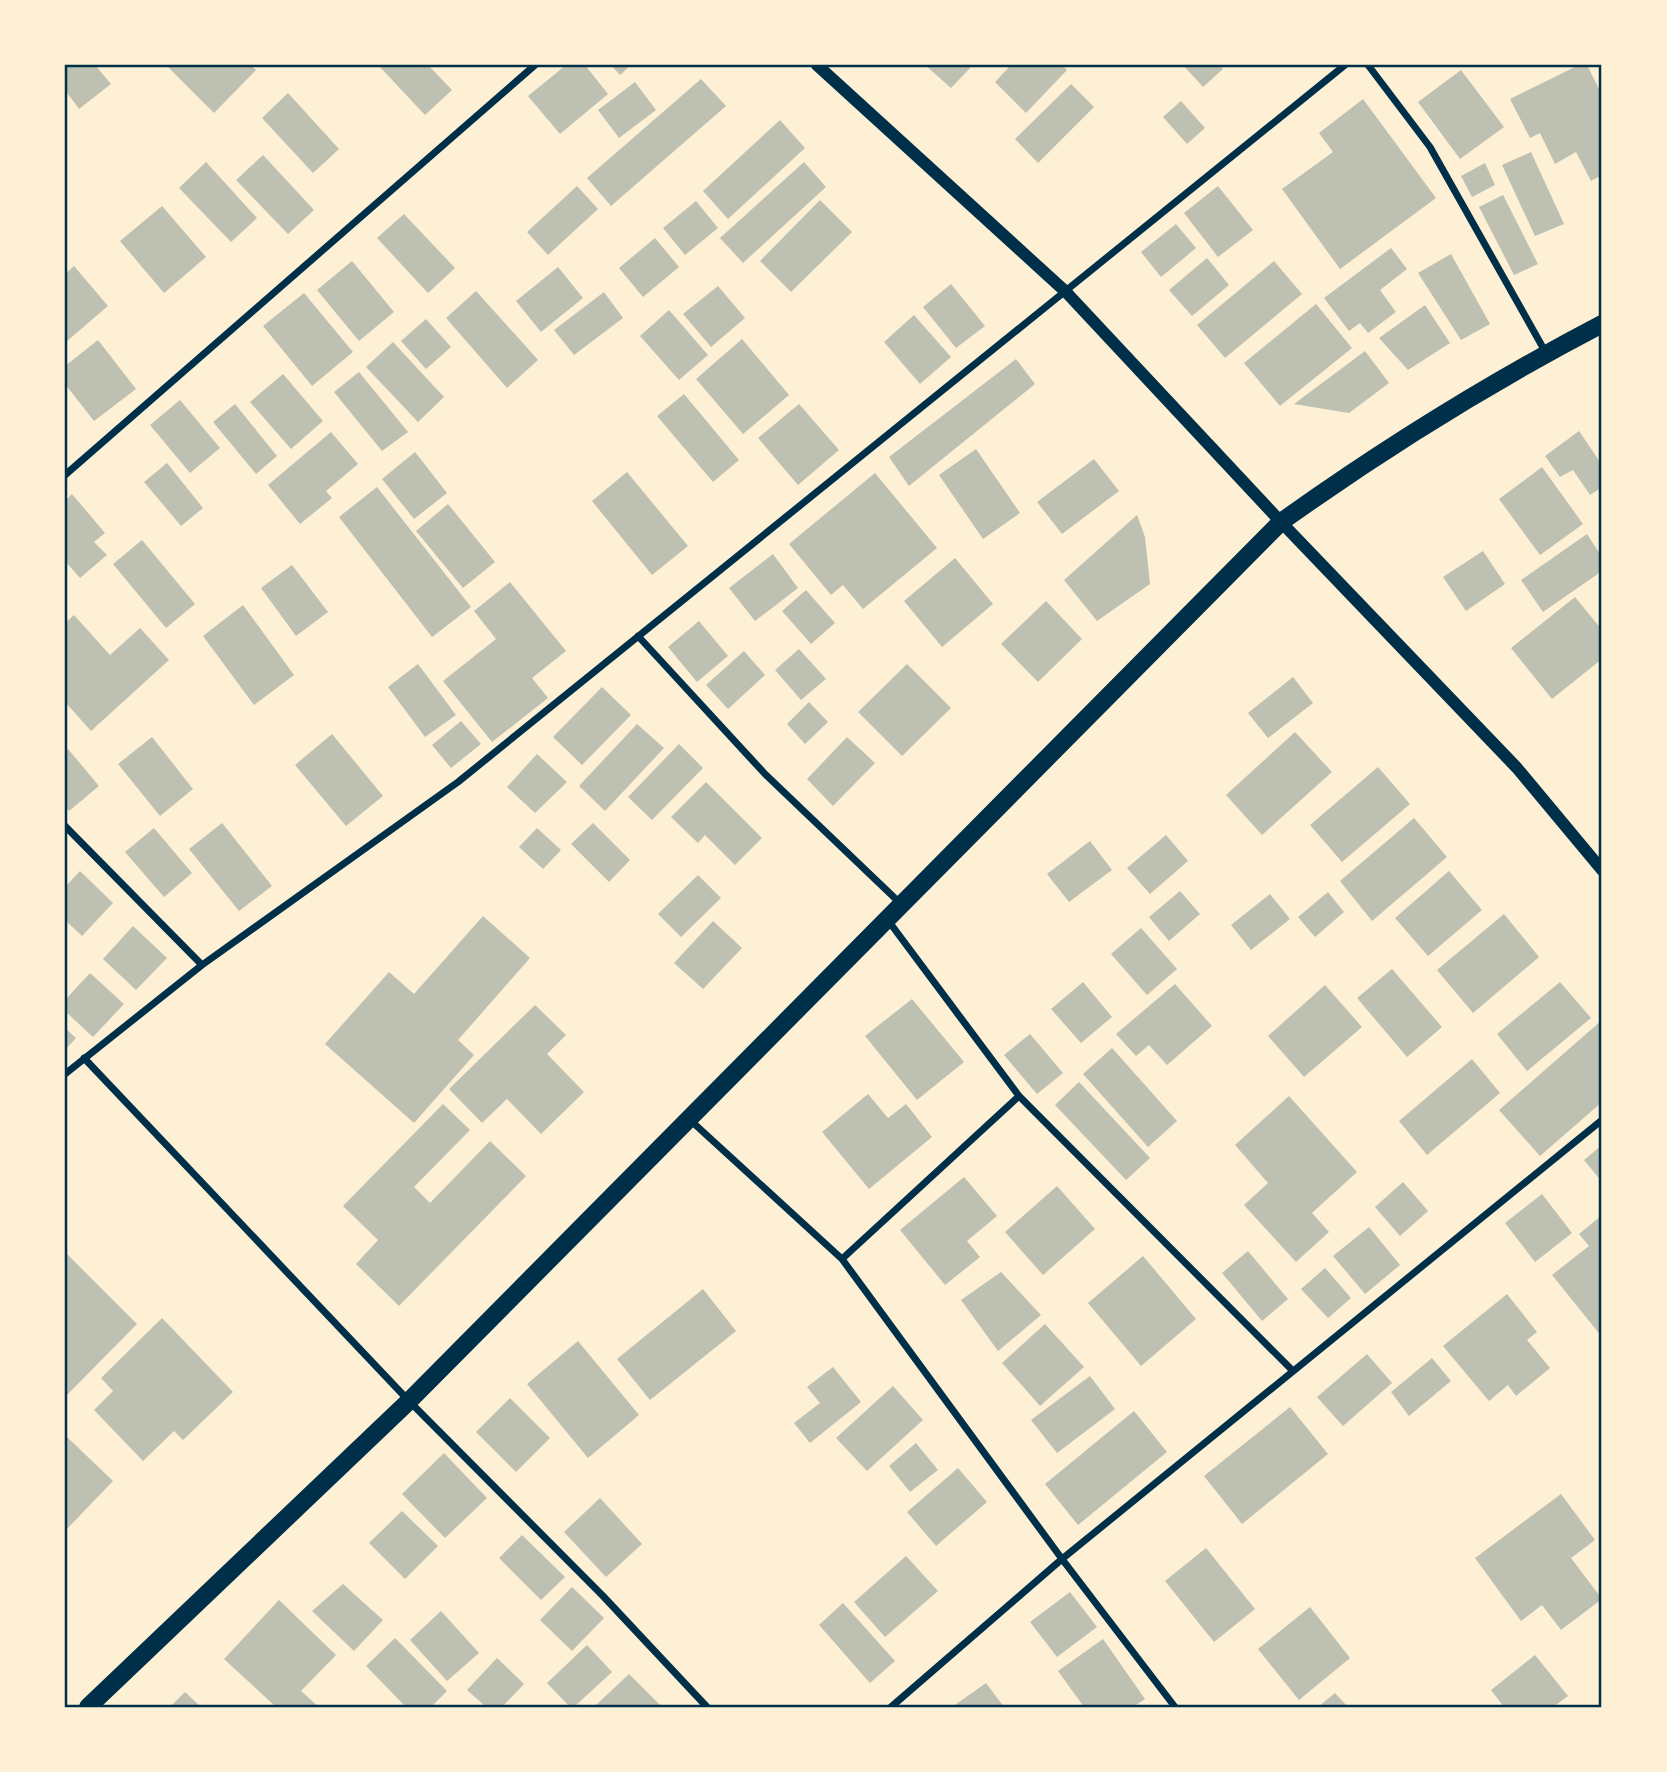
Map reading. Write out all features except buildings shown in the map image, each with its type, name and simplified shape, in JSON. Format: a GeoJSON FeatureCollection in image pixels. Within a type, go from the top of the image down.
{"type":"FeatureCollection","features":[{"type":"Feature","properties":{"kind":"main road"},"geometry":{"type":"LineString","coordinates":[[88,1707],[409,1401],[1281,522],[1356,468],[1546,353],[1602,324]]}},
{"type":"Feature","properties":{"kind":"street"},"geometry":{"type":"LineString","coordinates":[[65,475],[535,65]]}},
{"type":"Feature","properties":{"kind":"street"},"geometry":{"type":"LineString","coordinates":[[817,65],[1066,292],[1281,522],[1517,768],[1602,870]]}},
{"type":"Feature","properties":{"kind":"street"},"geometry":{"type":"LineString","coordinates":[[65,1074],[202,965],[458,782],[1345,65]]}},
{"type":"Feature","properties":{"kind":"street"},"geometry":{"type":"LineString","coordinates":[[1368,65],[1430,147],[1546,353]]}},
{"type":"Feature","properties":{"kind":"street"},"geometry":{"type":"LineString","coordinates":[[638,636],[765,774],[901,904]]}},
{"type":"Feature","properties":{"kind":"street"},"geometry":{"type":"LineString","coordinates":[[65,826],[202,965]]}},
{"type":"Feature","properties":{"kind":"street"},"geometry":{"type":"LineString","coordinates":[[886,919],[1019,1096],[1293,1371]]}},
{"type":"Feature","properties":{"kind":"street"},"geometry":{"type":"LineString","coordinates":[[84,1058],[409,1401],[603,1596],[707,1707]]}},
{"type":"Feature","properties":{"kind":"street"},"geometry":{"type":"LineString","coordinates":[[842,1259],[1019,1096]]}},
{"type":"Feature","properties":{"kind":"street"},"geometry":{"type":"LineString","coordinates":[[689,1118],[842,1259],[1062,1559],[1175,1707]]}},
{"type":"Feature","properties":{"kind":"street"},"geometry":{"type":"LineString","coordinates":[[891,1707],[1062,1559],[1602,1120]]}}]}
